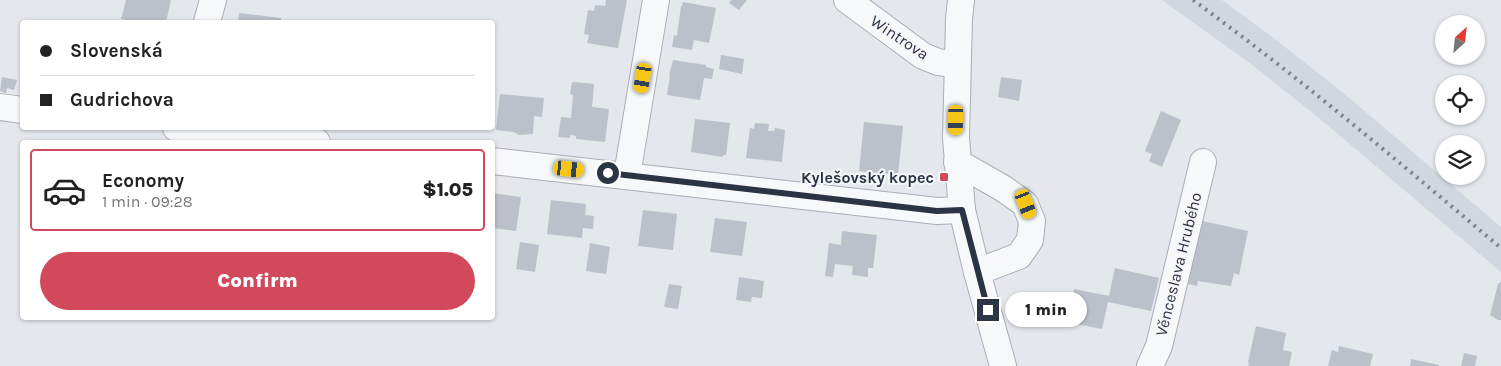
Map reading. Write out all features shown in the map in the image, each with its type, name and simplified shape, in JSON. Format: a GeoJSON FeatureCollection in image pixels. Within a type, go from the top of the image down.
{"type":"FeatureCollection","features":[{"type":"Feature","properties":{"kind":"street"},"geometry":{"type":"LineString","coordinates":[[208,20],[213,0]]}},
{"type":"Feature","properties":{"kind":"street"},"geometry":{"type":"LineString","coordinates":[[627,175],[656,0]]}},
{"type":"Feature","properties":{"kind":"street","name":"Wintrova"},"geometry":{"type":"LineString","coordinates":[[847,0],[923,56],[938,62],[957,65]]}},
{"type":"Feature","properties":{"kind":"street"},"geometry":{"type":"LineString","coordinates":[[961,0],[957,65],[956,138],[962,210],[1003,366]]}},
{"type":"Feature","properties":{"kind":"street"},"geometry":{"type":"LineString","coordinates":[[0,108],[20,110]]}},
{"type":"Feature","properties":{"kind":"street"},"geometry":{"type":"LineString","coordinates":[[200,130],[297,140]]}},
{"type":"Feature","properties":{"kind":"street"},"geometry":{"type":"LineString","coordinates":[[495,161],[937,211],[962,210]]}},
{"type":"Feature","properties":{"kind":"street"},"geometry":{"type":"LineString","coordinates":[[957,162],[1026,204],[1032,221],[1030,240],[1019,256],[977,272]]}},
{"type":"Feature","properties":{"kind":"street","name":"Věnceslava Hrubého"},"geometry":{"type":"LineString","coordinates":[[1150,366],[1159,346],[1203,162]]}},
{"type":"Feature","properties":{"kind":"shaded area"},"geometry":{"type":"Polygon","coordinates":[[[1162,0],[1222,0],[1341,91],[1435,171],[1435,185],[1452,185],[1501,227],[1501,272],[1319,118],[1251,64],[1162,0]]]}},
{"type":"Feature","properties":{"kind":"building"},"geometry":{"type":"Polygon","coordinates":[[[126,0],[171,0],[166,20],[121,19],[126,0]]]}},
{"type":"Feature","properties":{"kind":"building"},"geometry":{"type":"Polygon","coordinates":[[[606,0],[627,0],[618,48],[587,43],[589,35],[584,34],[588,10],[594,11],[595,5],[605,6],[606,0]]]}},
{"type":"Feature","properties":{"kind":"building"},"geometry":{"type":"Polygon","coordinates":[[[731,0],[747,0],[739,10],[729,3],[731,0]]]}},
{"type":"Feature","properties":{"kind":"building"},"geometry":{"type":"Polygon","coordinates":[[[683,2],[716,8],[709,43],[694,40],[692,50],[672,47],[674,35],[677,36],[683,2]]]}},
{"type":"Feature","properties":{"kind":"building"},"geometry":{"type":"Polygon","coordinates":[[[239,13],[281,18],[281,20],[238,20],[239,13]]]}},
{"type":"Feature","properties":{"kind":"building"},"geometry":{"type":"Polygon","coordinates":[[[721,55],[744,59],[742,74],[719,69],[721,55]]]}},
{"type":"Feature","properties":{"kind":"building"},"geometry":{"type":"Polygon","coordinates":[[[673,60],[706,65],[706,67],[714,69],[712,79],[704,78],[700,100],[667,95],[673,60]]]}},
{"type":"Feature","properties":{"kind":"building"},"geometry":{"type":"Polygon","coordinates":[[[2,77],[17,80],[14,90],[7,88],[6,93],[0,91],[2,77]]]}},
{"type":"Feature","properties":{"kind":"building"},"geometry":{"type":"Polygon","coordinates":[[[1001,77],[1022,80],[1019,101],[998,97],[1001,77]]]}},
{"type":"Feature","properties":{"kind":"building"},"geometry":{"type":"Polygon","coordinates":[[[572,82],[594,84],[592,107],[609,109],[605,142],[576,139],[576,136],[570,135],[570,138],[558,137],[561,117],[571,118],[573,95],[570,94],[572,82]]]}},
{"type":"Feature","properties":{"kind":"building"},"geometry":{"type":"Polygon","coordinates":[[[500,94],[544,98],[542,117],[534,116],[533,134],[519,135],[514,132],[496,130],[500,94]]]}},
{"type":"Feature","properties":{"kind":"building"},"geometry":{"type":"Polygon","coordinates":[[[1161,111],[1181,120],[1162,167],[1149,161],[1152,154],[1145,151],[1161,111]]]}},
{"type":"Feature","properties":{"kind":"building"},"geometry":{"type":"Polygon","coordinates":[[[695,119],[730,123],[726,155],[723,155],[723,157],[691,152],[695,119]]]}},
{"type":"Feature","properties":{"kind":"building"},"geometry":{"type":"Polygon","coordinates":[[[864,122],[903,126],[898,175],[859,171],[864,122]]]}},
{"type":"Feature","properties":{"kind":"building"},"geometry":{"type":"Polygon","coordinates":[[[755,123],[769,124],[768,131],[774,131],[775,128],[785,130],[782,162],[746,158],[750,128],[754,129],[755,123]]]}},
{"type":"Feature","properties":{"kind":"building"},"geometry":{"type":"Polygon","coordinates":[[[495,193],[521,197],[516,231],[495,228],[495,193]]]}},
{"type":"Feature","properties":{"kind":"building"},"geometry":{"type":"Polygon","coordinates":[[[551,200],[586,204],[585,215],[594,216],[593,229],[583,228],[582,238],[547,234],[551,200]]]}},
{"type":"Feature","properties":{"kind":"building"},"geometry":{"type":"Polygon","coordinates":[[[643,210],[677,214],[673,250],[638,246],[643,210]]]}},
{"type":"Feature","properties":{"kind":"building"},"geometry":{"type":"Polygon","coordinates":[[[715,218],[747,222],[742,256],[710,252],[715,218]]]}},
{"type":"Feature","properties":{"kind":"building"},"geometry":{"type":"Polygon","coordinates":[[[1194,219],[1248,231],[1239,275],[1234,273],[1231,286],[1198,281],[1197,286],[1180,282],[1194,219]]]}},
{"type":"Feature","properties":{"kind":"building"},"geometry":{"type":"Polygon","coordinates":[[[842,231],[877,235],[873,268],[868,268],[868,277],[852,275],[853,266],[835,264],[833,277],[825,276],[829,243],[841,245],[842,231]]]}},
{"type":"Feature","properties":{"kind":"building"},"geometry":{"type":"Polygon","coordinates":[[[520,242],[539,245],[535,272],[516,269],[520,242]]]}},
{"type":"Feature","properties":{"kind":"building"},"geometry":{"type":"Polygon","coordinates":[[[590,243],[610,247],[606,274],[586,271],[590,243]]]}},
{"type":"Feature","properties":{"kind":"building"},"geometry":{"type":"Polygon","coordinates":[[[1115,268],[1159,278],[1151,311],[1108,302],[1102,329],[1067,322],[1074,289],[1109,296],[1115,268]]]}},
{"type":"Feature","properties":{"kind":"building"},"geometry":{"type":"Polygon","coordinates":[[[739,277],[764,281],[762,298],[752,297],[751,302],[736,300],[739,277]]]}},
{"type":"Feature","properties":{"kind":"building"},"geometry":{"type":"Polygon","coordinates":[[[1501,282],[1501,320],[1498,320],[1490,315],[1498,284],[1501,282]]]}},
{"type":"Feature","properties":{"kind":"building"},"geometry":{"type":"Polygon","coordinates":[[[669,284],[682,286],[678,309],[664,307],[669,284]]]}},
{"type":"Feature","properties":{"kind":"building"},"geometry":{"type":"Polygon","coordinates":[[[1256,326],[1286,333],[1283,350],[1292,352],[1289,366],[1248,366],[1256,326]]]}},
{"type":"Feature","properties":{"kind":"building"},"geometry":{"type":"Polygon","coordinates":[[[1339,346],[1373,354],[1370,366],[1328,366],[1332,350],[1338,352],[1339,346]]]}},
{"type":"Feature","properties":{"kind":"building"},"geometry":{"type":"Polygon","coordinates":[[[1464,353],[1477,356],[1475,366],[1461,366],[1464,353]]]}},
{"type":"Feature","properties":{"kind":"building"},"geometry":{"type":"Polygon","coordinates":[[[1411,359],[1439,365],[1439,366],[1410,366],[1411,359]]]}},
{"type":"Feature","properties":{"kind":"railway"},"geometry":{"type":"LineString","coordinates":[[1193,0],[1311,90],[1501,248]]}},
{"type":"Feature","properties":{"kind":"place","name":"Kylešovský kopec"},"geometry":{"type":"Point","coordinates":[944,177]}},
{"type":"Feature","properties":{"kind":"route"},"geometry":{"type":"LineString","coordinates":[[608,173],[937,211],[962,210],[988,310]]}}]}
